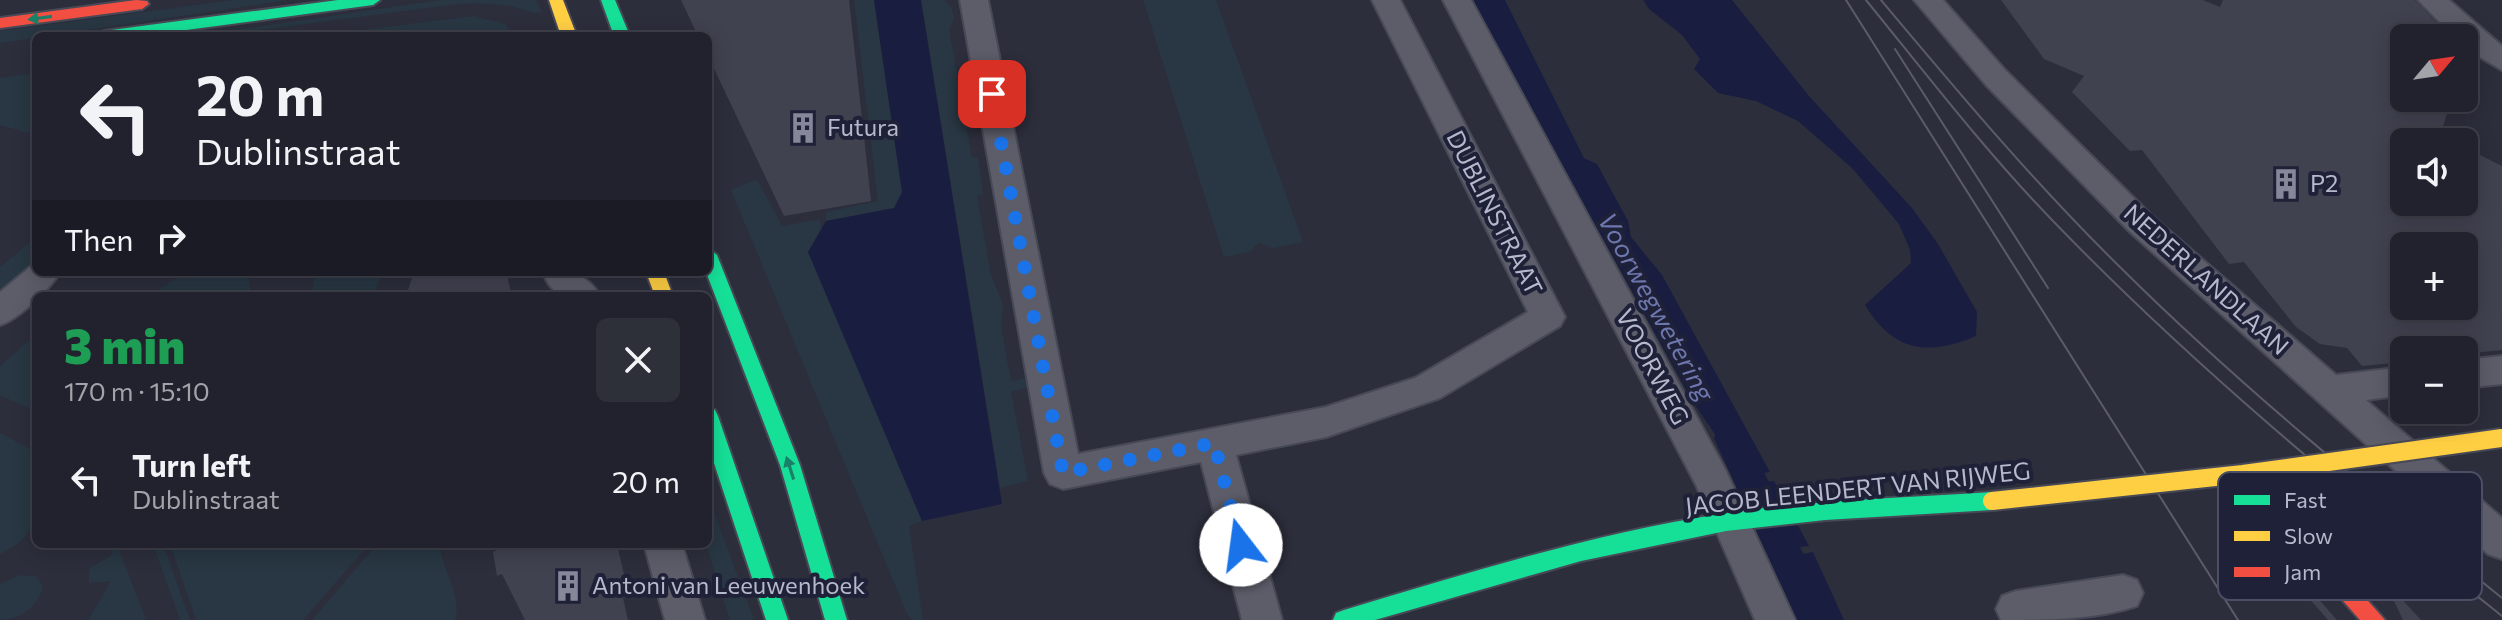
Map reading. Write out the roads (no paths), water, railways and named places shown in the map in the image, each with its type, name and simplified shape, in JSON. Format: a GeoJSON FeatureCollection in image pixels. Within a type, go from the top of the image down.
{"type":"FeatureCollection","features":[{"type":"Feature","properties":{"kind":"street"},"geometry":{"type":"LineString","coordinates":[[169,32],[201,30],[373,0]]}},
{"type":"Feature","properties":{"kind":"street"},"geometry":{"type":"LineString","coordinates":[[556,0],[568,32]]}},
{"type":"Feature","properties":{"kind":"street"},"geometry":{"type":"LineString","coordinates":[[608,0],[620,32]]}},
{"type":"Feature","properties":{"kind":"street","name":"DUBLINSTRAAT"},"geometry":{"type":"LineString","coordinates":[[974,0],[1063,473],[1326,422],[1427,388],[1548,317],[1386,0]]}},
{"type":"Feature","properties":{"kind":"street","name":"VOORWEG"},"geometry":{"type":"LineString","coordinates":[[1457,0],[1743,520],[1775,620]]}},
{"type":"Feature","properties":{"kind":"street","name":"NEDERLANDLAAN"},"geometry":{"type":"LineString","coordinates":[[1928,0],[1996,78],[2140,223],[2423,472]]}},
{"type":"Feature","properties":{"kind":"street"},"geometry":{"type":"LineString","coordinates":[[2432,0],[2496,56]]}},
{"type":"Feature","properties":{"kind":"street"},"geometry":{"type":"LineString","coordinates":[[0,23],[157,2]]}},
{"type":"Feature","properties":{"kind":"street"},"geometry":{"type":"LineString","coordinates":[[712,265],[790,465],[836,620]]}},
{"type":"Feature","properties":{"kind":"street"},"geometry":{"type":"LineString","coordinates":[[0,312],[39,276]]}},
{"type":"Feature","properties":{"kind":"street"},"geometry":{"type":"LineString","coordinates":[[561,276],[563,281],[578,292]]}},
{"type":"Feature","properties":{"kind":"street"},"geometry":{"type":"LineString","coordinates":[[2478,373],[2502,370]]}},
{"type":"Feature","properties":{"kind":"street"},"geometry":{"type":"LineString","coordinates":[[2330,390],[2390,383]]}},
{"type":"Feature","properties":{"kind":"street","name":"JACOB LEENDERT VAN RIJWEG"},"geometry":{"type":"LineString","coordinates":[[2257,472],[2502,438]]}},
{"type":"Feature","properties":{"kind":"street"},"geometry":{"type":"LineString","coordinates":[[1214,443],[1262,620]]}},
{"type":"Feature","properties":{"kind":"street"},"geometry":{"type":"LineString","coordinates":[[715,457],[777,620]]}},
{"type":"Feature","properties":{"kind":"street","name":"JACOB LEENDERT VAN RIJWEG"},"geometry":{"type":"LineString","coordinates":[[1344,620],[1482,576],[1690,528],[1743,520],[1992,501],[2218,477]]}},
{"type":"Feature","properties":{"kind":"street","name":"NEDERLANDLAAN"},"geometry":{"type":"LineString","coordinates":[[2482,524],[2502,542]]}},
{"type":"Feature","properties":{"kind":"street"},"geometry":{"type":"LineString","coordinates":[[664,548],[685,620]]}},
{"type":"Feature","properties":{"kind":"street"},"geometry":{"type":"LineString","coordinates":[[2021,620],[2016,609],[2123,593]]}},
{"type":"Feature","properties":{"kind":"street"},"geometry":{"type":"LineString","coordinates":[[2356,600],[2374,620]]}},
{"type":"Feature","properties":{"kind":"water"},"geometry":{"type":"Polygon","coordinates":[[[874,0],[921,0],[1002,504],[922,521],[808,252],[826,221],[894,208],[902,192],[874,0]]]}},
{"type":"Feature","properties":{"kind":"water"},"geometry":{"type":"Polygon","coordinates":[[[1471,0],[1505,0],[1584,158],[1597,164],[1628,221],[1631,237],[1662,275],[1770,472],[1743,476],[1693,402],[1471,0]]]}},
{"type":"Feature","properties":{"kind":"water"},"geometry":{"type":"Polygon","coordinates":[[[1643,0],[1732,0],[1809,96],[1912,208],[1938,244],[1977,312],[1976,336],[1958,343],[1927,348],[1900,341],[1887,332],[1865,305],[1911,263],[1910,250],[1899,224],[1852,168],[1798,121],[1756,101],[1718,93],[1694,69],[1700,59],[1682,35],[1649,9],[1643,0]]]}},
{"type":"Feature","properties":{"kind":"water"},"geometry":{"type":"Polygon","coordinates":[[[1774,481],[1809,546],[1779,549],[1748,484],[1774,481]]]}},
{"type":"Feature","properties":{"kind":"water"},"geometry":{"type":"Polygon","coordinates":[[[1813,552],[1844,620],[1798,620],[1782,558],[1813,552]]]}},
{"type":"Feature","properties":{"kind":"waterway","name":"Voorwegwetering"},"geometry":{"type":"LineString","coordinates":[[1731,438],[1816,620]]}},
{"type":"Feature","properties":{"kind":"tram line"},"geometry":{"type":"LineString","coordinates":[[1846,0],[2218,588]]}},
{"type":"Feature","properties":{"kind":"tram line"},"geometry":{"type":"LineString","coordinates":[[1866,0],[1957,113],[2053,221],[2215,377],[2326,472]]}},
{"type":"Feature","properties":{"kind":"tram line"},"geometry":{"type":"LineString","coordinates":[[1881,0],[1969,104],[2091,238],[2214,356],[2348,472]]}},
{"type":"Feature","properties":{"kind":"tram line"},"geometry":{"type":"LineString","coordinates":[[1895,49],[2048,288]]}},
{"type":"Feature","properties":{"kind":"tram line"},"geometry":{"type":"LineString","coordinates":[[2482,582],[2502,598]]}},
{"type":"Feature","properties":{"kind":"tram line"},"geometry":{"type":"LineString","coordinates":[[2225,600],[2238,620]]}},
{"type":"Feature","properties":{"kind":"tram line"},"geometry":{"type":"LineString","coordinates":[[2482,600],[2502,616]]}},
{"type":"Feature","properties":{"kind":"place","name":"Futura"},"geometry":{"type":"Point","coordinates":[803,128]}},
{"type":"Feature","properties":{"kind":"place","name":"P2"},"geometry":{"type":"Point","coordinates":[2286,184]}},
{"type":"Feature","properties":{"kind":"place","name":"Antoni van Leeuwenhoek"},"geometry":{"type":"Point","coordinates":[568,586]}}]}
